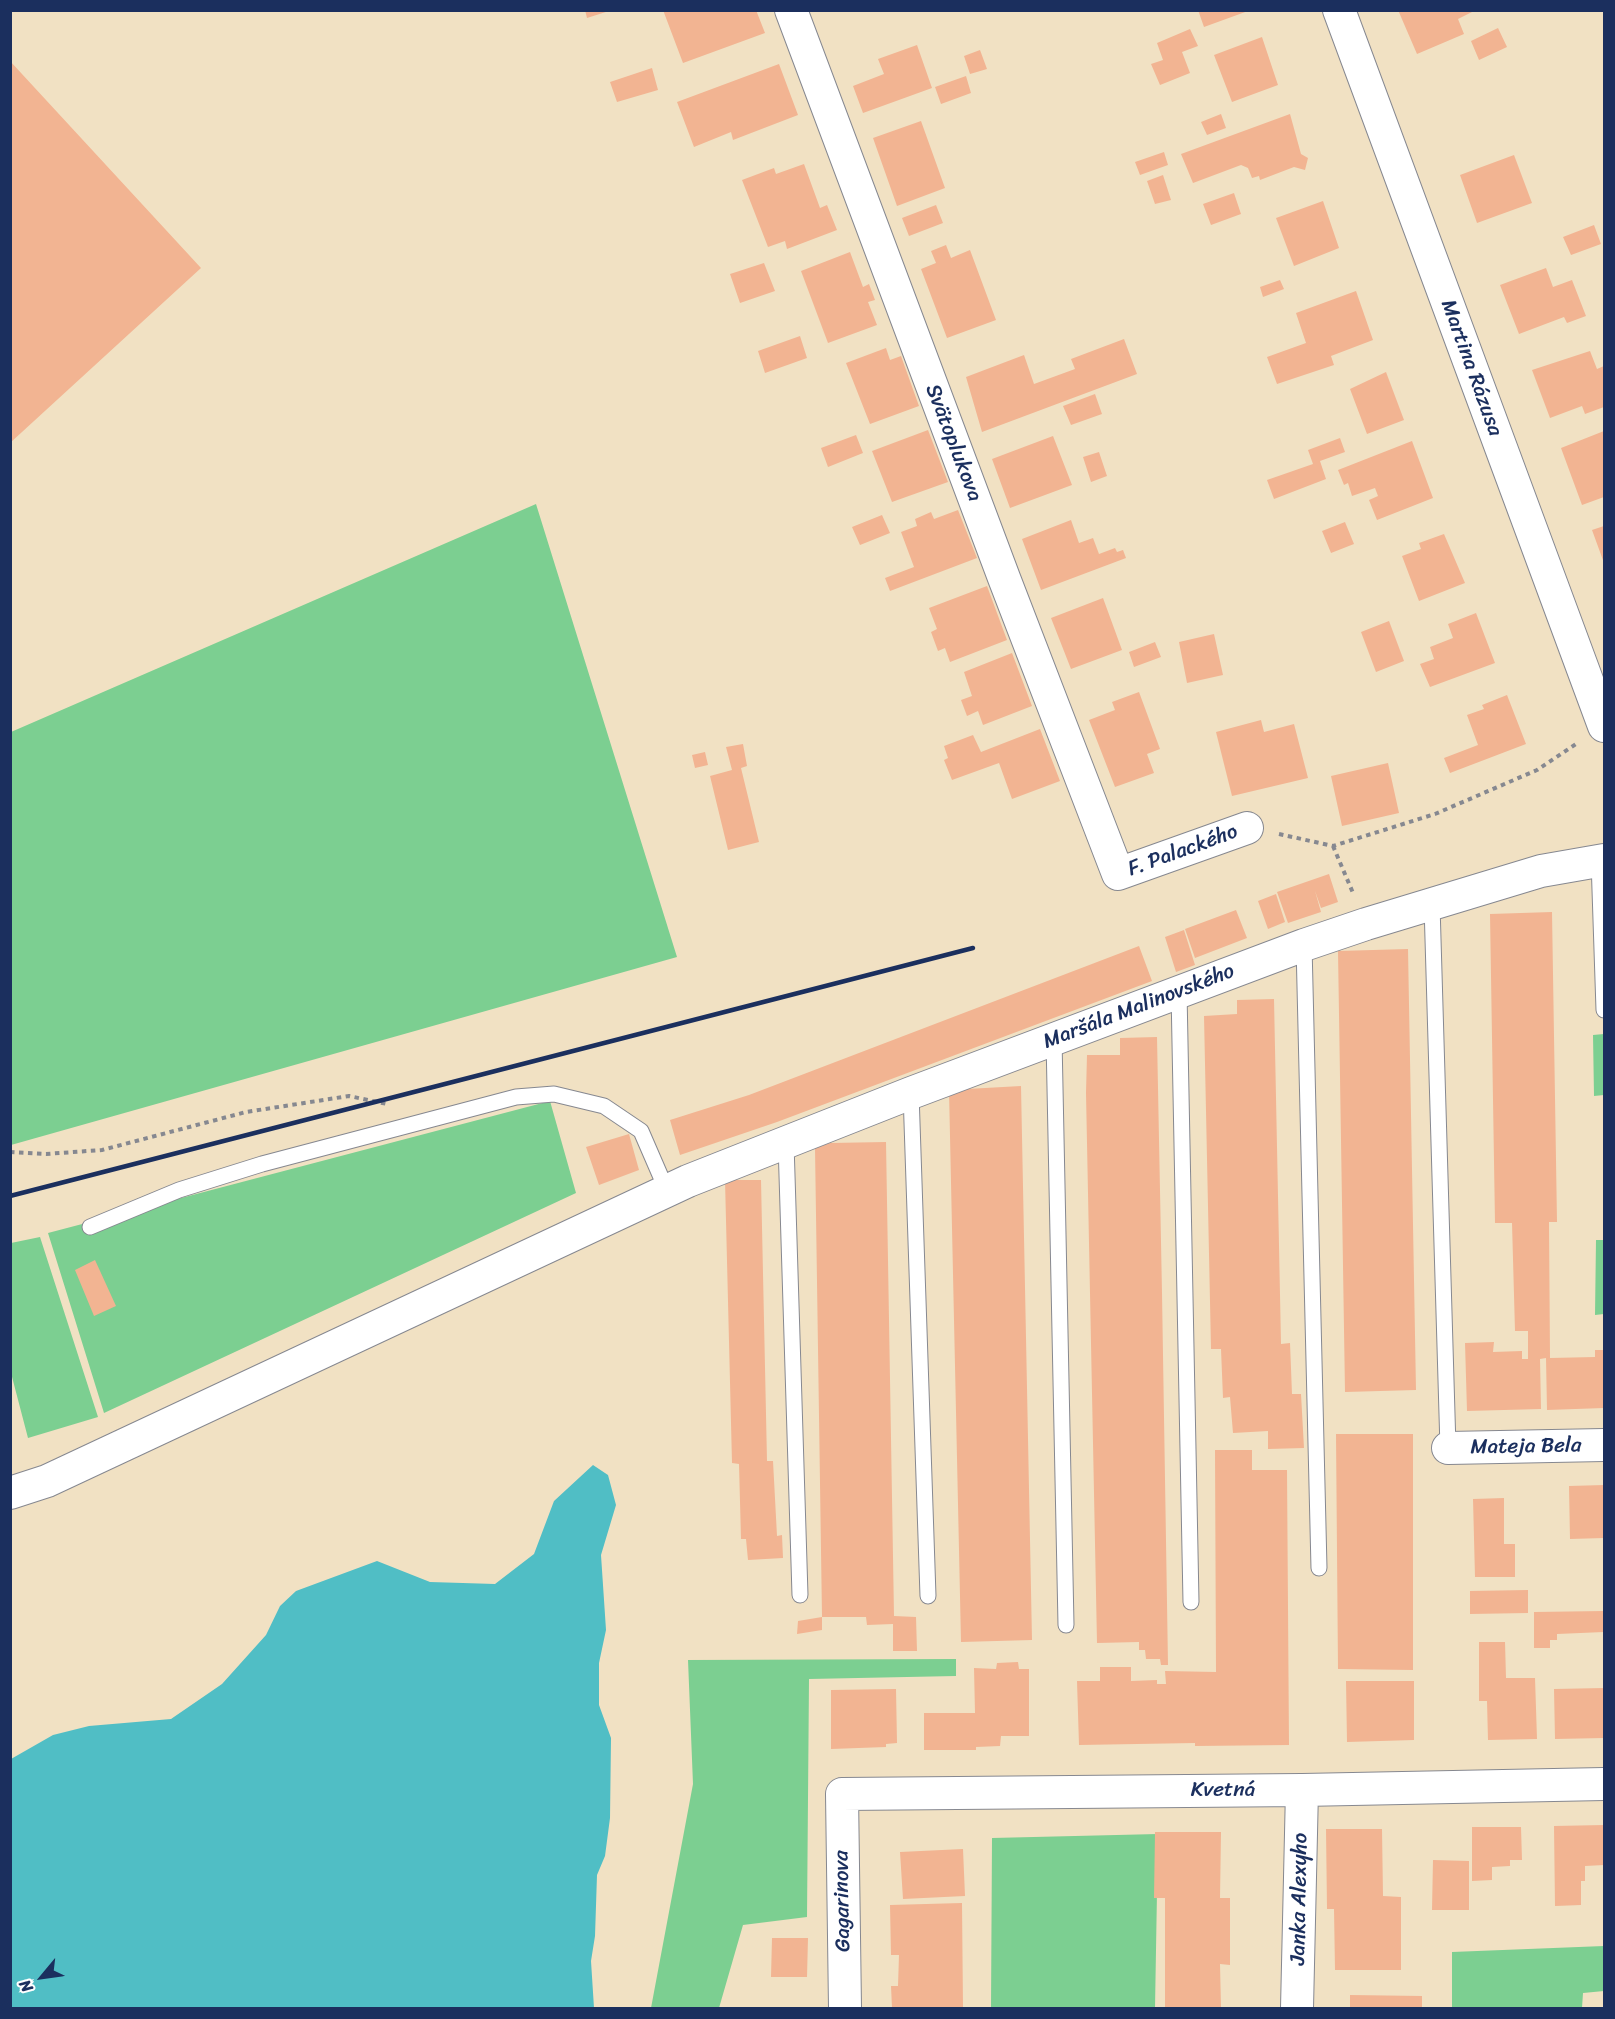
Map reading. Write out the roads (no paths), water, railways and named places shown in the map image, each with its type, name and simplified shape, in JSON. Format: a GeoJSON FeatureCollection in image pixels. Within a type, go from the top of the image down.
{"type":"FeatureCollection","features":[{"type":"Feature","properties":{"kind":"street","name":"Svätoplukova"},"geometry":{"type":"LineString","coordinates":[[791,10],[1004,578],[1118,874]]}},
{"type":"Feature","properties":{"kind":"street","name":"Martina Rázusa"},"geometry":{"type":"LineString","coordinates":[[1339,10],[1604,726]]}},
{"type":"Feature","properties":{"kind":"street","name":"F. Palackého"},"geometry":{"type":"LineString","coordinates":[[1118,874],[1247,828]]}},
{"type":"Feature","properties":{"kind":"street","name":"Maršála Malinovského"},"geometry":{"type":"LineString","coordinates":[[10,1493],[47,1481],[677,1186],[911,1093],[1304,945],[1541,871],[1602,860]]}},
{"type":"Feature","properties":{"kind":"street","name":"Mateja Bela"},"geometry":{"type":"LineString","coordinates":[[1448,1448],[1605,1445]]}},
{"type":"Feature","properties":{"kind":"street","name":"Kvetná"},"geometry":{"type":"LineString","coordinates":[[842,1794],[1302,1790],[1605,1784]]}},
{"type":"Feature","properties":{"kind":"street","name":"Janka Alexyho"},"geometry":{"type":"LineString","coordinates":[[1297,2008],[1302,1790]]}},
{"type":"Feature","properties":{"kind":"street","name":"Gagarinova"},"geometry":{"type":"LineString","coordinates":[[842,1794],[845,2008]]}},
{"type":"Feature","properties":{"kind":"lane","name":"Maršála Malinovského"},"geometry":{"type":"LineString","coordinates":[[1602,860],[1605,1010]]}},
{"type":"Feature","properties":{"kind":"lane"},"geometry":{"type":"LineString","coordinates":[[1432,905],[1448,1448]]}},
{"type":"Feature","properties":{"kind":"lane"},"geometry":{"type":"LineString","coordinates":[[1304,945],[1319,1568]]}},
{"type":"Feature","properties":{"kind":"lane"},"geometry":{"type":"LineString","coordinates":[[1179,992],[1191,1602]]}},
{"type":"Feature","properties":{"kind":"lane"},"geometry":{"type":"LineString","coordinates":[[1054,1039],[1066,1625]]}},
{"type":"Feature","properties":{"kind":"lane"},"geometry":{"type":"LineString","coordinates":[[911,1093],[928,1596]]}},
{"type":"Feature","properties":{"kind":"lane"},"geometry":{"type":"LineString","coordinates":[[90,1227],[179,1190],[262,1164],[516,1097],[554,1094],[604,1106],[641,1131],[677,1186]]}},
{"type":"Feature","properties":{"kind":"lane"},"geometry":{"type":"LineString","coordinates":[[786,1143],[800,1595]]}},
{"type":"Feature","properties":{"kind":"water"},"geometry":{"type":"Polygon","coordinates":[[[593,1465],[608,1475],[616,1505],[601,1555],[606,1630],[599,1663],[599,1705],[611,1738],[610,1818],[605,1856],[597,1875],[595,1936],[591,1961],[594,2008],[11,2008],[11,1759],[53,1735],[89,1726],[171,1719],[222,1684],[266,1635],[280,1606],[296,1591],[377,1561],[430,1582],[495,1584],[534,1554],[554,1501],[593,1465]]]}},
{"type":"Feature","properties":{"kind":"railway"},"geometry":{"type":"LineString","coordinates":[[10,1196],[973,948]]}}]}
